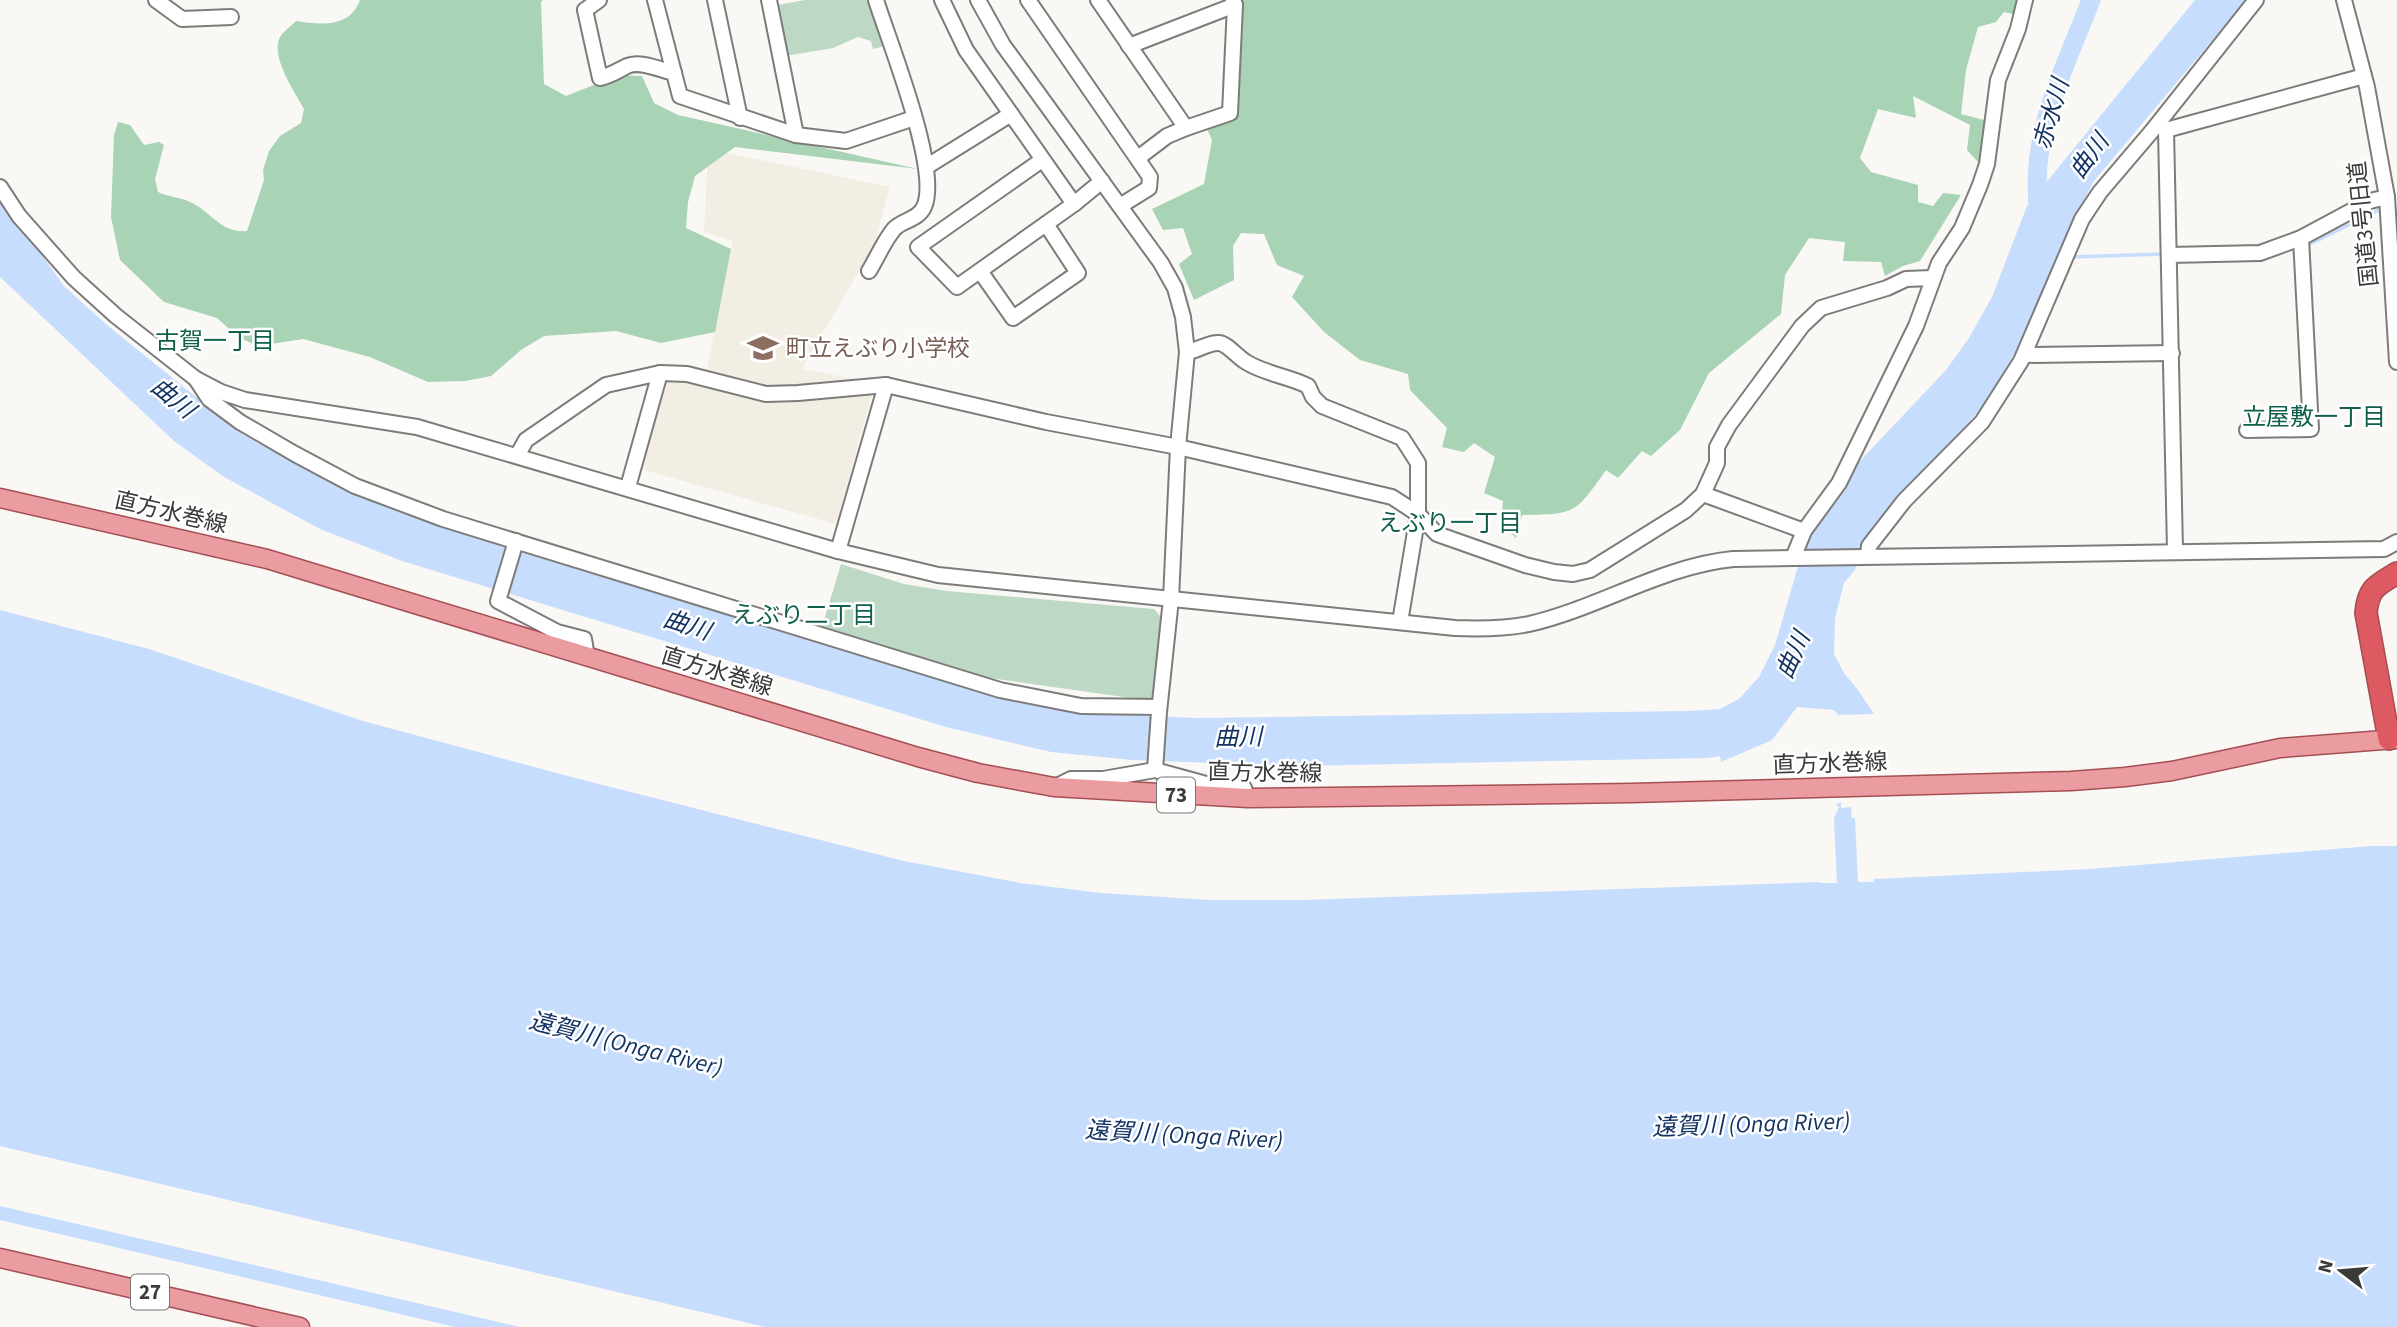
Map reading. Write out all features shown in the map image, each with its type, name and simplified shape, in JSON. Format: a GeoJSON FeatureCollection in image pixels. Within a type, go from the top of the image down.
{"type":"FeatureCollection","features":[{"type":"Feature","properties":{"kind":"highway"},"geometry":{"type":"LineString","coordinates":[[2392,580],[2373,588],[2367,600],[2366,614],[2393,739]]}},
{"type":"Feature","properties":{"kind":"main road","name":"直方水巻線"},"geometry":{"type":"LineString","coordinates":[[0,498],[267,559],[930,760],[978,773],[1054,787],[1248,798],[1632,793],[2071,781],[2172,771],[2280,748],[2393,739]]}},
{"type":"Feature","properties":{"kind":"main road","name":"27"},"geometry":{"type":"LineString","coordinates":[[0,1258],[300,1327]]}},
{"type":"Feature","properties":{"kind":"street"},"geometry":{"type":"LineString","coordinates":[[156,0],[182,19],[231,18]]}},
{"type":"Feature","properties":{"kind":"street"},"geometry":{"type":"LineString","coordinates":[[599,0],[585,10],[600,78],[615,75],[629,65],[645,65],[674,73]]}},
{"type":"Feature","properties":{"kind":"street"},"geometry":{"type":"LineString","coordinates":[[655,0],[680,96],[796,135],[846,141],[914,118]]}},
{"type":"Feature","properties":{"kind":"street"},"geometry":{"type":"LineString","coordinates":[[716,0],[740,117]]}},
{"type":"Feature","properties":{"kind":"street"},"geometry":{"type":"LineString","coordinates":[[870,271],[895,228],[918,215],[924,207],[927,193],[926,167],[914,118],[876,0]]}},
{"type":"Feature","properties":{"kind":"street"},"geometry":{"type":"LineString","coordinates":[[942,0],[966,50],[1074,204]]}},
{"type":"Feature","properties":{"kind":"street"},"geometry":{"type":"LineString","coordinates":[[978,0],[1003,45],[1161,263],[1175,288],[1183,317],[1187,352],[1178,447],[1171,599],[1155,770]]}},
{"type":"Feature","properties":{"kind":"street"},"geometry":{"type":"LineString","coordinates":[[1028,0],[1150,177],[1149,188],[1120,206]]}},
{"type":"Feature","properties":{"kind":"street"},"geometry":{"type":"LineString","coordinates":[[1098,0],[1186,128]]}},
{"type":"Feature","properties":{"kind":"street"},"geometry":{"type":"LineString","coordinates":[[1796,558],[1804,531],[1839,482],[1916,326],[1939,262],[1962,228],[1980,185],[1989,153],[1998,80],[2018,29],[2025,0]]}},
{"type":"Feature","properties":{"kind":"street"},"geometry":{"type":"LineString","coordinates":[[1866,557],[1869,546],[1904,502],[1982,422],[2024,355],[2082,219],[2100,192],[2256,0]]}},
{"type":"Feature","properties":{"kind":"street","name":"国道3号旧道"},"geometry":{"type":"LineString","coordinates":[[2344,0],[2364,76],[2387,197],[2397,323],[2397,362]]}},
{"type":"Feature","properties":{"kind":"street"},"geometry":{"type":"LineString","coordinates":[[772,1],[796,135]]}},
{"type":"Feature","properties":{"kind":"street"},"geometry":{"type":"LineString","coordinates":[[1129,46],[1234,2],[1230,113],[1167,136],[1138,158]]}},
{"type":"Feature","properties":{"kind":"street"},"geometry":{"type":"LineString","coordinates":[[2175,550],[2166,130],[2364,76]]}},
{"type":"Feature","properties":{"kind":"street"},"geometry":{"type":"LineString","coordinates":[[926,167],[1011,114]]}},
{"type":"Feature","properties":{"kind":"street"},"geometry":{"type":"LineString","coordinates":[[1042,160],[918,247],[957,287],[1102,181]]}},
{"type":"Feature","properties":{"kind":"street"},"geometry":{"type":"LineString","coordinates":[[0,187],[19,216],[74,278],[116,316],[196,379],[221,392],[245,400],[417,426],[838,551],[938,575],[1455,628],[1497,629],[1564,614],[1649,581],[1713,561],[2175,550],[2384,549],[2397,542]]}},
{"type":"Feature","properties":{"kind":"street"},"geometry":{"type":"LineString","coordinates":[[2170,255],[2260,253],[2301,238],[2370,201],[2387,197]]}},
{"type":"Feature","properties":{"kind":"street"},"geometry":{"type":"LineString","coordinates":[[980,271],[1013,318],[1078,273],[1046,224]]}},
{"type":"Feature","properties":{"kind":"street"},"geometry":{"type":"LineString","coordinates":[[2247,430],[2311,429],[2301,238]]}},
{"type":"Feature","properties":{"kind":"street"},"geometry":{"type":"LineString","coordinates":[[517,456],[526,440],[606,385],[660,373],[687,374],[766,394],[798,394],[886,385],[1046,422],[1178,447],[1392,497],[1419,513],[1437,534],[1525,565],[1573,574],[1590,570],[1630,547],[1686,510],[1703,494],[1717,463],[1717,447],[1729,425],[1802,326],[1821,308],[1887,288],[1906,279],[1932,278]]}},
{"type":"Feature","properties":{"kind":"street"},"geometry":{"type":"LineString","coordinates":[[1187,352],[1222,343],[1243,361],[1266,373],[1308,386],[1313,397],[1322,406],[1402,438],[1418,463],[1419,513],[1400,622]]}},
{"type":"Feature","properties":{"kind":"street"},"geometry":{"type":"LineString","coordinates":[[2024,355],[2172,353]]}},
{"type":"Feature","properties":{"kind":"street"},"geometry":{"type":"LineString","coordinates":[[628,487],[660,373]]}},
{"type":"Feature","properties":{"kind":"street"},"geometry":{"type":"LineString","coordinates":[[196,379],[209,399],[240,422],[343,480],[443,519],[1000,690],[1081,706],[1159,709]]}},
{"type":"Feature","properties":{"kind":"street"},"geometry":{"type":"LineString","coordinates":[[838,551],[886,385]]}},
{"type":"Feature","properties":{"kind":"street"},"geometry":{"type":"LineString","coordinates":[[1703,494],[1804,531]]}},
{"type":"Feature","properties":{"kind":"street"},"geometry":{"type":"LineString","coordinates":[[516,541],[498,601],[557,632],[584,639],[587,657]]}},
{"type":"Feature","properties":{"kind":"street"},"geometry":{"type":"LineString","coordinates":[[1054,787],[1071,779],[1102,779],[1155,770],[1217,788],[1244,788],[1248,798]]}},
{"type":"Feature","properties":{"kind":"shaded area","name":"町立えぶり小学校"},"geometry":{"type":"Polygon","coordinates":[[[708,149],[890,187],[874,245],[802,369],[875,383],[836,524],[637,468],[669,363],[707,369],[733,241],[704,232],[708,149]]]}},
{"type":"Feature","properties":{"kind":"green space"},"geometry":{"type":"Polygon","coordinates":[[[360,0],[543,0],[544,84],[566,96],[619,75],[642,76],[654,103],[678,115],[918,169],[735,147],[695,176],[688,202],[686,228],[731,249],[715,332],[661,343],[616,331],[544,336],[521,350],[491,376],[465,381],[428,382],[370,357],[303,339],[258,346],[238,337],[217,318],[164,302],[120,260],[111,217],[114,135],[118,122],[130,125],[144,145],[159,142],[164,145],[155,179],[158,192],[190,202],[223,226],[247,231],[264,180],[263,170],[269,151],[280,136],[301,123],[304,109],[281,64],[278,54],[280,37],[296,21],[325,23],[342,20],[349,16],[360,0]]]}},
{"type":"Feature","properties":{"kind":"green space"},"geometry":{"type":"Polygon","coordinates":[[[805,0],[871,0],[884,46],[873,49],[871,41],[858,37],[833,48],[785,56],[775,10],[778,5],[805,0]]]}},
{"type":"Feature","properties":{"kind":"green space"},"geometry":{"type":"Polygon","coordinates":[[[1240,0],[2020,0],[2017,15],[2004,12],[1996,22],[1978,27],[1966,70],[1961,114],[1988,121],[1980,164],[1967,150],[1970,125],[1913,96],[1916,118],[1878,109],[1860,158],[1871,172],[1918,185],[1918,202],[1933,206],[1943,193],[1961,195],[1920,261],[1903,266],[1885,276],[1881,262],[1843,261],[1845,242],[1809,238],[1785,275],[1781,314],[1709,373],[1680,430],[1651,456],[1642,451],[1618,478],[1606,470],[1573,509],[1554,514],[1522,515],[1516,538],[1501,524],[1503,501],[1484,493],[1495,457],[1474,443],[1464,452],[1442,447],[1447,428],[1410,390],[1408,374],[1360,360],[1324,332],[1292,297],[1304,276],[1277,265],[1264,234],[1241,233],[1233,246],[1234,280],[1194,300],[1179,264],[1192,254],[1183,228],[1163,230],[1152,209],[1204,184],[1212,140],[1202,118],[1236,102],[1240,0]]]}},
{"type":"Feature","properties":{"kind":"green space"},"geometry":{"type":"Polygon","coordinates":[[[841,564],[904,584],[947,591],[1154,609],[1161,617],[1152,701],[990,678],[821,630],[841,564]]]}},
{"type":"Feature","properties":{"kind":"water","name":"曲川"},"geometry":{"type":"Polygon","coordinates":[[[2195,0],[2246,0],[2094,181],[2074,219],[2024,335],[1993,394],[1952,442],[1901,493],[1862,544],[1855,570],[1844,583],[1835,618],[1834,654],[1844,673],[1874,714],[1838,715],[1834,710],[1797,707],[1772,740],[1721,762],[1720,756],[1297,766],[1132,760],[1051,752],[946,727],[402,561],[320,529],[224,477],[174,441],[0,277],[0,197],[64,286],[107,325],[243,435],[358,497],[520,552],[1001,698],[1079,713],[1197,718],[1720,709],[1739,699],[1759,677],[1775,645],[1807,536],[1860,461],[1946,370],[1969,338],[1992,297],[2027,206],[2195,0]]]}},
{"type":"Feature","properties":{"kind":"water","name":"遠賀川 (Onga River)"},"geometry":{"type":"Polygon","coordinates":[[[0,610],[149,649],[363,721],[579,779],[904,861],[1020,883],[1101,893],[1209,900],[1303,900],[1837,883],[1834,819],[1839,807],[1835,805],[1841,802],[1841,808],[1851,807],[1852,818],[1855,818],[1858,882],[1874,882],[1874,879],[2090,869],[2397,846],[2397,1327],[765,1327],[0,1146],[0,610]]]}},
{"type":"Feature","properties":{"kind":"water"},"geometry":{"type":"Polygon","coordinates":[[[0,1206],[520,1327],[455,1327],[0,1220],[0,1206]]]}},
{"type":"Feature","properties":{"kind":"waterway","name":"赤水川"},"geometry":{"type":"LineString","coordinates":[[2040,220],[2037,191],[2043,135],[2059,81],[2091,0]]}},
{"type":"Feature","properties":{"kind":"waterway"},"geometry":{"type":"LineString","coordinates":[[2306,246],[2379,210]]}},
{"type":"Feature","properties":{"kind":"waterway"},"geometry":{"type":"LineString","coordinates":[[2071,257],[2163,254]]}},
{"type":"Feature","properties":{"kind":"place","name":"町立えぶり小学校"},"geometry":{"type":"Point","coordinates":[763,348]}},
{"type":"Feature","properties":{"kind":"district","name":"古賀一丁目"},"geometry":{"type":"Point","coordinates":[215,341]}},
{"type":"Feature","properties":{"kind":"district","name":"立屋敷一丁目"},"geometry":{"type":"Point","coordinates":[2314,417]}},
{"type":"Feature","properties":{"kind":"district","name":"えぶり一丁目"},"geometry":{"type":"Point","coordinates":[1450,523]}},
{"type":"Feature","properties":{"kind":"district","name":"えぶり二丁目"},"geometry":{"type":"Point","coordinates":[804,615]}}]}
